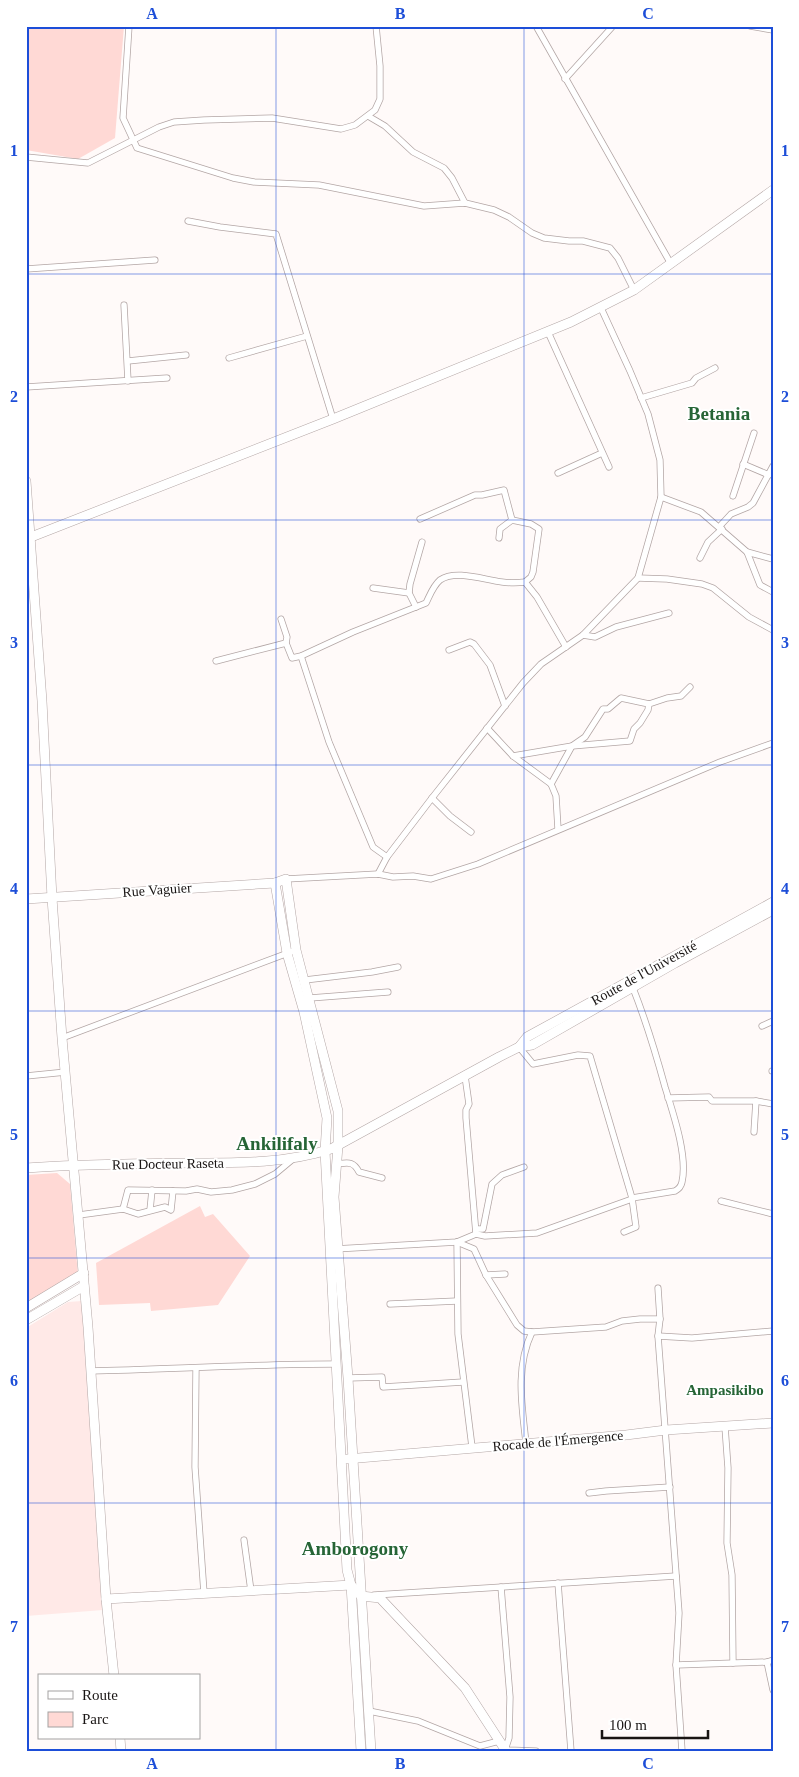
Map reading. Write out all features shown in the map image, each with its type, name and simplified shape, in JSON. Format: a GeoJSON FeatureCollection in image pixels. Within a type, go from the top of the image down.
{"type":"FeatureCollection","features":[{"type":"Feature","properties":{"kind":"street"},"geometry":{"type":"LineString","coordinates":[[129,26],[123,118],[137,148],[234,178],[254,182],[319,185],[424,206],[475,204],[494,210],[532,233],[544,238],[569,241],[583,240],[610,248],[618,258],[634,290]]}},
{"type":"Feature","properties":{"kind":"street"},"geometry":{"type":"LineString","coordinates":[[26,156],[88,163],[159,127],[174,122],[272,118],[341,129],[355,125],[375,110],[380,99],[380,66],[376,26]]}},
{"type":"Feature","properties":{"kind":"street"},"geometry":{"type":"LineString","coordinates":[[536,26],[564,79],[671,264]]}},
{"type":"Feature","properties":{"kind":"street"},"geometry":{"type":"LineString","coordinates":[[564,79],[613,26]]}},
{"type":"Feature","properties":{"kind":"street"},"geometry":{"type":"LineString","coordinates":[[750,26],[773,30]]}},
{"type":"Feature","properties":{"kind":"street"},"geometry":{"type":"LineString","coordinates":[[368,116],[385,126],[413,152],[444,168],[452,178],[465,203]]}},
{"type":"Feature","properties":{"kind":"street"},"geometry":{"type":"LineString","coordinates":[[28,539],[333,419],[548,332],[601,308],[634,290],[773,190]]}},
{"type":"Feature","properties":{"kind":"street"},"geometry":{"type":"LineString","coordinates":[[188,221],[276,234],[333,419]]}},
{"type":"Feature","properties":{"kind":"street"},"geometry":{"type":"LineString","coordinates":[[26,270],[155,260]]}},
{"type":"Feature","properties":{"kind":"street"},"geometry":{"type":"LineString","coordinates":[[124,304],[128,381]]}},
{"type":"Feature","properties":{"kind":"street"},"geometry":{"type":"LineString","coordinates":[[378,874],[387,857],[523,683],[541,664],[583,635],[638,578],[661,497],[660,460],[648,414],[601,308]]}},
{"type":"Feature","properties":{"kind":"street"},"geometry":{"type":"LineString","coordinates":[[548,332],[610,467]]}},
{"type":"Feature","properties":{"kind":"street"},"geometry":{"type":"LineString","coordinates":[[229,358],[307,336]]}},
{"type":"Feature","properties":{"kind":"street"},"geometry":{"type":"LineString","coordinates":[[128,361],[186,355]]}},
{"type":"Feature","properties":{"kind":"street"},"geometry":{"type":"LineString","coordinates":[[641,398],[692,383],[696,378],[715,368]]}},
{"type":"Feature","properties":{"kind":"street"},"geometry":{"type":"LineString","coordinates":[[26,387],[167,378]]}},
{"type":"Feature","properties":{"kind":"street"},"geometry":{"type":"LineString","coordinates":[[733,496],[754,433]]}},
{"type":"Feature","properties":{"kind":"street"},"geometry":{"type":"LineString","coordinates":[[558,473],[602,453]]}},
{"type":"Feature","properties":{"kind":"street"},"geometry":{"type":"LineString","coordinates":[[743,464],[768,475]]}},
{"type":"Feature","properties":{"kind":"street"},"geometry":{"type":"LineString","coordinates":[[700,558],[708,542],[731,514],[753,503],[773,466]]}},
{"type":"Feature","properties":{"kind":"street"},"geometry":{"type":"LineString","coordinates":[[26,481],[28,539],[42,701],[52,898],[62,1038],[84,1273],[106,1599],[114,1674]]}},
{"type":"Feature","properties":{"kind":"street"},"geometry":{"type":"LineString","coordinates":[[420,519],[475,495],[504,490],[512,520]]}},
{"type":"Feature","properties":{"kind":"street"},"geometry":{"type":"LineString","coordinates":[[661,497],[700,512],[721,528],[747,552],[760,585],[773,592]]}},
{"type":"Feature","properties":{"kind":"street"},"geometry":{"type":"LineString","coordinates":[[281,619],[287,636],[286,643],[292,658],[301,656],[353,632],[426,603],[434,587],[442,579],[450,576],[468,576],[502,582],[525,582],[531,577],[539,529],[531,524],[512,520],[500,529],[499,538]]}},
{"type":"Feature","properties":{"kind":"street"},"geometry":{"type":"LineString","coordinates":[[416,607],[409,593],[412,572],[422,542]]}},
{"type":"Feature","properties":{"kind":"street"},"geometry":{"type":"LineString","coordinates":[[747,552],[773,559]]}},
{"type":"Feature","properties":{"kind":"street"},"geometry":{"type":"LineString","coordinates":[[638,578],[667,579],[708,586],[749,617],[773,630]]}},
{"type":"Feature","properties":{"kind":"street"},"geometry":{"type":"LineString","coordinates":[[525,582],[537,597],[566,647]]}},
{"type":"Feature","properties":{"kind":"street"},"geometry":{"type":"LineString","coordinates":[[373,588],[409,593]]}},
{"type":"Feature","properties":{"kind":"street"},"geometry":{"type":"LineString","coordinates":[[583,635],[595,637],[616,627],[669,613]]}},
{"type":"Feature","properties":{"kind":"street"},"geometry":{"type":"LineString","coordinates":[[449,650],[470,642],[474,644],[490,665],[505,706]]}},
{"type":"Feature","properties":{"kind":"street"},"geometry":{"type":"LineString","coordinates":[[216,661],[286,643]]}},
{"type":"Feature","properties":{"kind":"street"},"geometry":{"type":"LineString","coordinates":[[301,656],[329,742],[373,847],[387,857]]}},
{"type":"Feature","properties":{"kind":"street"},"geometry":{"type":"LineString","coordinates":[[551,784],[572,746],[585,737],[603,709],[608,709],[621,698],[649,704],[680,696],[690,687]]}},
{"type":"Feature","properties":{"kind":"street"},"geometry":{"type":"LineString","coordinates":[[513,756],[572,746],[630,741],[634,729],[648,710],[649,704]]}},
{"type":"Feature","properties":{"kind":"street"},"geometry":{"type":"LineString","coordinates":[[487,728],[513,756],[551,784],[556,796],[558,829]]}},
{"type":"Feature","properties":{"kind":"street"},"geometry":{"type":"LineString","coordinates":[[371,1751],[361,1596],[337,1364],[334,1197],[338,1146],[338,1111],[296,950],[286,879],[378,874],[393,877],[413,876],[431,879],[478,864],[720,762],[773,743]]}},
{"type":"Feature","properties":{"kind":"street"},"geometry":{"type":"LineString","coordinates":[[432,798],[450,816],[471,832]]}},
{"type":"Feature","properties":{"kind":"street","name":"Rue Vaguier"},"geometry":{"type":"LineString","coordinates":[[26,900],[275,883],[286,879]]}},
{"type":"Feature","properties":{"kind":"street"},"geometry":{"type":"LineString","coordinates":[[275,883],[287,953],[304,1012],[327,1118],[325,1151],[348,1378],[348,1570],[351,1585],[361,1751]]}},
{"type":"Feature","properties":{"kind":"street","name":"Route de l'Université"},"geometry":{"type":"LineString","coordinates":[[338,1146],[518,1047],[527,1037],[773,902]]}},
{"type":"Feature","properties":{"kind":"street","name":"Route de l'Université"},"geometry":{"type":"LineString","coordinates":[[518,1047],[532,1045],[773,910]]}},
{"type":"Feature","properties":{"kind":"street"},"geometry":{"type":"LineString","coordinates":[[62,1038],[296,950]]}},
{"type":"Feature","properties":{"kind":"street"},"geometry":{"type":"LineString","coordinates":[[305,980],[398,967]]}},
{"type":"Feature","properties":{"kind":"street"},"geometry":{"type":"LineString","coordinates":[[476,1232],[485,1236],[537,1233],[632,1199],[675,1191],[680,1188],[683,1164],[675,1118],[647,1022],[633,988]]}},
{"type":"Feature","properties":{"kind":"street"},"geometry":{"type":"LineString","coordinates":[[310,998],[388,992]]}},
{"type":"Feature","properties":{"kind":"street"},"geometry":{"type":"LineString","coordinates":[[762,1026],[773,1021]]}},
{"type":"Feature","properties":{"kind":"street"},"geometry":{"type":"LineString","coordinates":[[518,1047],[533,1064],[578,1056],[590,1056],[632,1199],[636,1227],[624,1232]]}},
{"type":"Feature","properties":{"kind":"street"},"geometry":{"type":"LineString","coordinates":[[26,1076],[66,1072]]}},
{"type":"Feature","properties":{"kind":"street"},"geometry":{"type":"LineString","coordinates":[[465,1076],[469,1104],[466,1110],[466,1118],[476,1232]]}},
{"type":"Feature","properties":{"kind":"street"},"geometry":{"type":"LineString","coordinates":[[668,1098],[709,1096],[712,1100],[756,1101],[773,1104]]}},
{"type":"Feature","properties":{"kind":"street"},"geometry":{"type":"LineString","coordinates":[[754,1132],[756,1101]]}},
{"type":"Feature","properties":{"kind":"street","name":"Rue Docteur Raseta"},"geometry":{"type":"LineString","coordinates":[[26,1168],[74,1165],[260,1162],[293,1158],[338,1146]]}},
{"type":"Feature","properties":{"kind":"street"},"geometry":{"type":"LineString","coordinates":[[122,1209],[128,1190],[173,1191],[197,1189],[210,1192],[232,1190],[255,1184],[275,1174],[293,1158]]}},
{"type":"Feature","properties":{"kind":"street"},"geometry":{"type":"LineString","coordinates":[[336,1164],[350,1163],[356,1165],[359,1172],[382,1178]]}},
{"type":"Feature","properties":{"kind":"street"},"geometry":{"type":"LineString","coordinates":[[334,1249],[457,1242],[483,1229],[492,1184],[502,1175],[524,1167]]}},
{"type":"Feature","properties":{"kind":"street"},"geometry":{"type":"LineString","coordinates":[[150,1210],[152,1190]]}},
{"type":"Feature","properties":{"kind":"street"},"geometry":{"type":"LineString","coordinates":[[79,1216],[122,1209],[138,1214],[165,1207],[171,1210],[173,1191]]}},
{"type":"Feature","properties":{"kind":"street"},"geometry":{"type":"LineString","coordinates":[[721,1201],[773,1214]]}},
{"type":"Feature","properties":{"kind":"street"},"geometry":{"type":"LineString","coordinates":[[457,1242],[474,1250],[486,1275],[517,1324],[524,1331],[606,1327],[622,1321],[660,1319]]}},
{"type":"Feature","properties":{"kind":"street"},"geometry":{"type":"LineString","coordinates":[[457,1242],[458,1334],[472,1447]]}},
{"type":"Feature","properties":{"kind":"street"},"geometry":{"type":"LineString","coordinates":[[26,1308],[84,1273]]}},
{"type":"Feature","properties":{"kind":"street"},"geometry":{"type":"LineString","coordinates":[[486,1275],[505,1274]]}},
{"type":"Feature","properties":{"kind":"street"},"geometry":{"type":"LineString","coordinates":[[26,1320],[84,1286]]}},
{"type":"Feature","properties":{"kind":"street"},"geometry":{"type":"LineString","coordinates":[[658,1288],[660,1319],[658,1336],[679,1613],[676,1665],[682,1751]]}},
{"type":"Feature","properties":{"kind":"street"},"geometry":{"type":"LineString","coordinates":[[390,1304],[457,1300]]}},
{"type":"Feature","properties":{"kind":"street"},"geometry":{"type":"LineString","coordinates":[[658,1336],[692,1338],[773,1331]]}},
{"type":"Feature","properties":{"kind":"street"},"geometry":{"type":"LineString","coordinates":[[526,1443],[520,1388],[523,1362],[532,1332]]}},
{"type":"Feature","properties":{"kind":"street"},"geometry":{"type":"LineString","coordinates":[[90,1371],[337,1364]]}},
{"type":"Feature","properties":{"kind":"street"},"geometry":{"type":"LineString","coordinates":[[196,1368],[196,1467],[204,1593]]}},
{"type":"Feature","properties":{"kind":"street"},"geometry":{"type":"LineString","coordinates":[[348,1378],[382,1376],[384,1387],[464,1382]]}},
{"type":"Feature","properties":{"kind":"street","name":"Rocade de l'Émergence"},"geometry":{"type":"LineString","coordinates":[[347,1459],[666,1430],[773,1423]]}},
{"type":"Feature","properties":{"kind":"street"},"geometry":{"type":"LineString","coordinates":[[725,1427],[728,1453],[727,1543],[732,1575],[733,1663]]}},
{"type":"Feature","properties":{"kind":"street"},"geometry":{"type":"LineString","coordinates":[[589,1493],[670,1487]]}},
{"type":"Feature","properties":{"kind":"street"},"geometry":{"type":"LineString","coordinates":[[244,1540],[251,1591]]}},
{"type":"Feature","properties":{"kind":"street"},"geometry":{"type":"LineString","coordinates":[[361,1596],[676,1576]]}},
{"type":"Feature","properties":{"kind":"street"},"geometry":{"type":"LineString","coordinates":[[558,1583],[570,1751]]}},
{"type":"Feature","properties":{"kind":"street"},"geometry":{"type":"LineString","coordinates":[[106,1599],[351,1585]]}},
{"type":"Feature","properties":{"kind":"street"},"geometry":{"type":"LineString","coordinates":[[351,1585],[361,1596],[380,1598],[465,1688],[506,1750]]}},
{"type":"Feature","properties":{"kind":"street"},"geometry":{"type":"LineString","coordinates":[[500,1587],[510,1696],[509,1738],[506,1750]]}},
{"type":"Feature","properties":{"kind":"street"},"geometry":{"type":"LineString","coordinates":[[676,1665],[770,1661],[773,1690]]}},
{"type":"Feature","properties":{"kind":"street"},"geometry":{"type":"LineString","coordinates":[[369,1712],[418,1721],[480,1746],[499,1741]]}},
{"type":"Feature","properties":{"kind":"street"},"geometry":{"type":"LineString","coordinates":[[506,1750],[536,1751]]}},
{"type":"Feature","properties":{"kind":"shaded area"},"geometry":{"type":"Polygon","coordinates":[[[82,1301],[103,1610],[26,1616],[26,1328],[68,1302],[82,1301]]]}},
{"type":"Feature","properties":{"kind":"green space"},"geometry":{"type":"Polygon","coordinates":[[[26,26],[124,26],[115,138],[78,159],[26,150],[26,26]]]}},
{"type":"Feature","properties":{"kind":"green space"},"geometry":{"type":"Polygon","coordinates":[[[57,1173],[70,1184],[78,1275],[26,1305],[26,1175],[57,1173]]]}},
{"type":"Feature","properties":{"kind":"green space"},"geometry":{"type":"Polygon","coordinates":[[[200,1206],[205,1217],[213,1214],[250,1256],[218,1305],[151,1311],[150,1303],[99,1305],[96,1263],[200,1206]]]}},
{"type":"Feature","properties":{"kind":"district","name":"Betania"},"geometry":{"type":"Point","coordinates":[719,413]}},
{"type":"Feature","properties":{"kind":"district","name":"Ankilifaly"},"geometry":{"type":"Point","coordinates":[277,1143]}},
{"type":"Feature","properties":{"kind":"district","name":"Ampasikibo"},"geometry":{"type":"Point","coordinates":[725,1390]}},
{"type":"Feature","properties":{"kind":"district","name":"Amborogony"},"geometry":{"type":"Point","coordinates":[355,1548]}}]}
